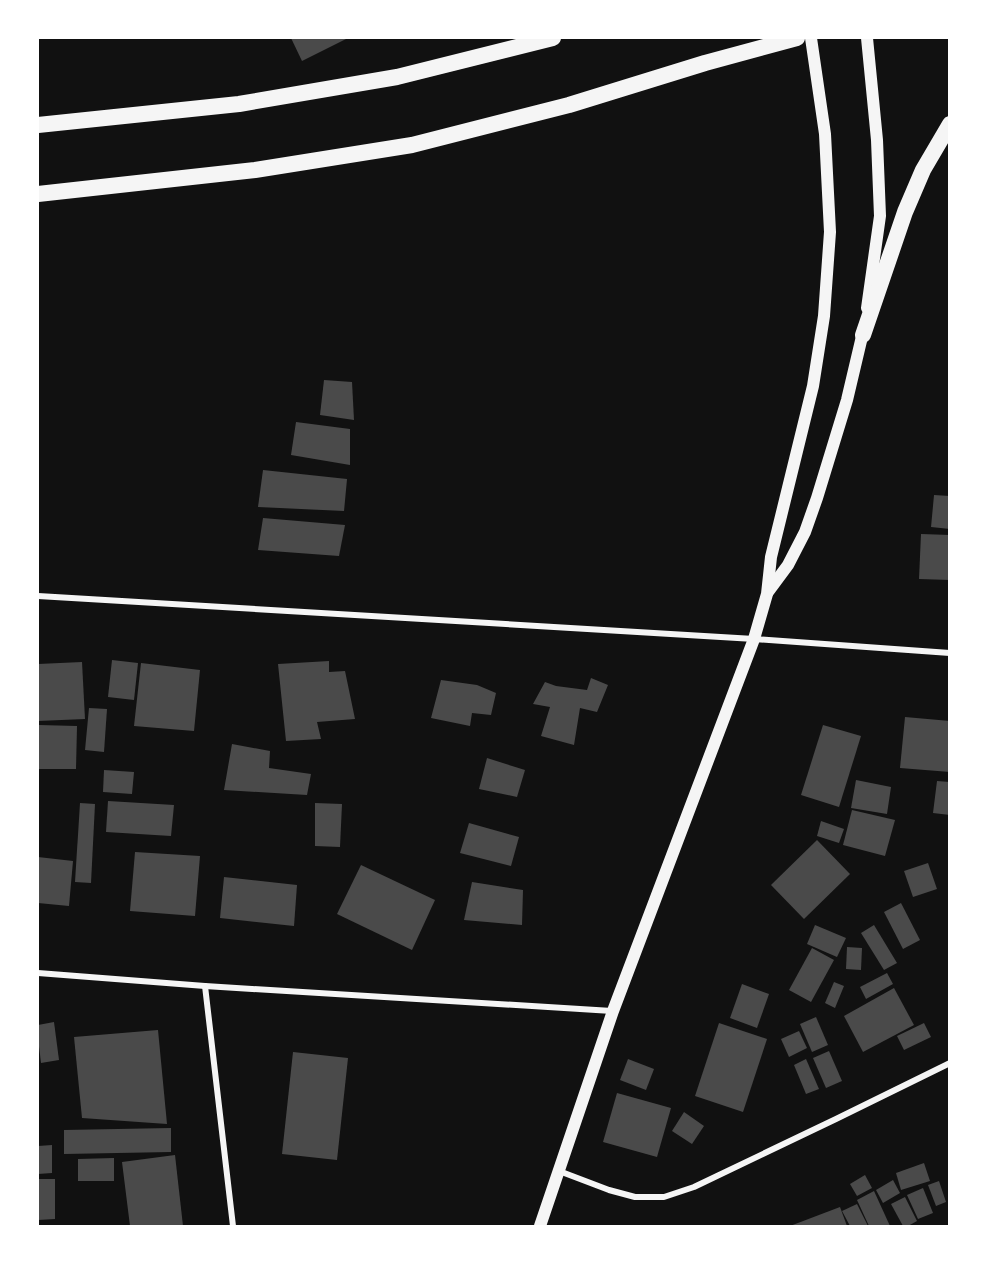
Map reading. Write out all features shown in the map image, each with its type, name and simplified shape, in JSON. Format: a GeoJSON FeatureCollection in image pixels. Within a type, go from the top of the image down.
{"type":"FeatureCollection","features":[{"type":"Feature","properties":{"kind":"highway"},"geometry":{"type":"LineString","coordinates":[[38,125],[239,104],[397,76],[553,38]]}},
{"type":"Feature","properties":{"kind":"highway"},"geometry":{"type":"LineString","coordinates":[[38,194],[255,170],[412,145],[569,105],[705,63],[797,38]]}},
{"type":"Feature","properties":{"kind":"highway"},"geometry":{"type":"LineString","coordinates":[[863,335],[905,212],[923,170],[950,124]]}},
{"type":"Feature","properties":{"kind":"main road"},"geometry":{"type":"LineString","coordinates":[[540,1227],[613,1011],[754,639],[767,594],[771,557],[813,386],[824,316],[830,232],[825,134],[811,38]]}},
{"type":"Feature","properties":{"kind":"main road"},"geometry":{"type":"LineString","coordinates":[[767,594],[788,565],[805,532],[848,400],[863,335],[880,216],[877,140],[867,38]]}},
{"type":"Feature","properties":{"kind":"street"},"geometry":{"type":"LineString","coordinates":[[38,596],[950,653]]}},
{"type":"Feature","properties":{"kind":"street"},"geometry":{"type":"LineString","coordinates":[[38,973],[204,986],[613,1011]]}},
{"type":"Feature","properties":{"kind":"street"},"geometry":{"type":"LineString","coordinates":[[204,986],[233,1227]]}},
{"type":"Feature","properties":{"kind":"street"},"geometry":{"type":"LineString","coordinates":[[559,1171],[635,1197],[664,1197],[694,1187],[950,1063]]}},
{"type":"Feature","properties":{"kind":"building"},"geometry":{"type":"Polygon","coordinates":[[[291,38],[348,38],[302,61],[291,38]]]}},
{"type":"Feature","properties":{"kind":"building"},"geometry":{"type":"Polygon","coordinates":[[[324,380],[352,382],[354,420],[320,415],[324,380]]]}},
{"type":"Feature","properties":{"kind":"building"},"geometry":{"type":"Polygon","coordinates":[[[296,422],[350,429],[350,465],[291,455],[296,422]]]}},
{"type":"Feature","properties":{"kind":"building"},"geometry":{"type":"Polygon","coordinates":[[[263,470],[347,479],[344,511],[258,507],[263,470]]]}},
{"type":"Feature","properties":{"kind":"building"},"geometry":{"type":"Polygon","coordinates":[[[934,495],[950,496],[950,529],[931,527],[934,495]]]}},
{"type":"Feature","properties":{"kind":"building"},"geometry":{"type":"Polygon","coordinates":[[[263,518],[345,525],[339,556],[258,550],[263,518]]]}},
{"type":"Feature","properties":{"kind":"building"},"geometry":{"type":"Polygon","coordinates":[[[921,534],[950,535],[950,580],[919,579],[921,534]]]}},
{"type":"Feature","properties":{"kind":"building"},"geometry":{"type":"Polygon","coordinates":[[[112,660],[138,663],[134,700],[108,697],[112,660]]]}},
{"type":"Feature","properties":{"kind":"building"},"geometry":{"type":"Polygon","coordinates":[[[329,661],[329,672],[345,671],[355,719],[317,722],[321,739],[286,741],[278,664],[329,661]]]}},
{"type":"Feature","properties":{"kind":"building"},"geometry":{"type":"Polygon","coordinates":[[[82,662],[85,719],[38,721],[38,664],[82,662]]]}},
{"type":"Feature","properties":{"kind":"building"},"geometry":{"type":"Polygon","coordinates":[[[141,663],[200,670],[194,731],[134,726],[141,663]]]}},
{"type":"Feature","properties":{"kind":"building"},"geometry":{"type":"Polygon","coordinates":[[[591,678],[608,685],[597,712],[580,708],[574,745],[541,736],[550,707],[533,704],[545,682],[556,686],[587,690],[591,678]]]}},
{"type":"Feature","properties":{"kind":"building"},"geometry":{"type":"Polygon","coordinates":[[[441,680],[477,685],[496,693],[491,715],[472,713],[470,726],[431,718],[441,680]]]}},
{"type":"Feature","properties":{"kind":"building"},"geometry":{"type":"Polygon","coordinates":[[[89,708],[107,709],[104,752],[85,750],[89,708]]]}},
{"type":"Feature","properties":{"kind":"building"},"geometry":{"type":"Polygon","coordinates":[[[905,717],[950,721],[950,772],[900,768],[905,717]]]}},
{"type":"Feature","properties":{"kind":"building"},"geometry":{"type":"Polygon","coordinates":[[[39,725],[77,726],[76,769],[38,769],[39,725]]]}},
{"type":"Feature","properties":{"kind":"building"},"geometry":{"type":"Polygon","coordinates":[[[823,725],[861,736],[839,807],[801,795],[823,725]]]}},
{"type":"Feature","properties":{"kind":"building"},"geometry":{"type":"Polygon","coordinates":[[[232,744],[270,751],[269,768],[311,774],[307,795],[224,790],[232,744]]]}},
{"type":"Feature","properties":{"kind":"building"},"geometry":{"type":"Polygon","coordinates":[[[487,758],[525,770],[517,797],[479,789],[487,758]]]}},
{"type":"Feature","properties":{"kind":"building"},"geometry":{"type":"Polygon","coordinates":[[[104,770],[134,772],[132,794],[103,792],[104,770]]]}},
{"type":"Feature","properties":{"kind":"building"},"geometry":{"type":"Polygon","coordinates":[[[856,780],[891,787],[887,814],[851,808],[856,780]]]}},
{"type":"Feature","properties":{"kind":"building"},"geometry":{"type":"Polygon","coordinates":[[[937,781],[950,782],[950,815],[933,813],[937,781]]]}},
{"type":"Feature","properties":{"kind":"building"},"geometry":{"type":"Polygon","coordinates":[[[108,801],[174,805],[171,836],[106,832],[108,801]]]}},
{"type":"Feature","properties":{"kind":"building"},"geometry":{"type":"Polygon","coordinates":[[[80,803],[95,804],[91,883],[75,882],[80,803]]]}},
{"type":"Feature","properties":{"kind":"building"},"geometry":{"type":"Polygon","coordinates":[[[315,803],[342,804],[340,847],[315,846],[315,803]]]}},
{"type":"Feature","properties":{"kind":"building"},"geometry":{"type":"Polygon","coordinates":[[[852,810],[895,820],[885,856],[843,845],[852,810]]]}},
{"type":"Feature","properties":{"kind":"building"},"geometry":{"type":"Polygon","coordinates":[[[821,821],[844,829],[839,843],[817,836],[821,821]]]}},
{"type":"Feature","properties":{"kind":"building"},"geometry":{"type":"Polygon","coordinates":[[[469,823],[519,837],[511,866],[460,853],[469,823]]]}},
{"type":"Feature","properties":{"kind":"building"},"geometry":{"type":"Polygon","coordinates":[[[817,840],[850,874],[804,919],[771,885],[817,840]]]}},
{"type":"Feature","properties":{"kind":"building"},"geometry":{"type":"Polygon","coordinates":[[[135,852],[200,856],[195,916],[130,911],[135,852]]]}},
{"type":"Feature","properties":{"kind":"building"},"geometry":{"type":"Polygon","coordinates":[[[38,857],[73,861],[69,906],[38,903],[38,857]]]}},
{"type":"Feature","properties":{"kind":"building"},"geometry":{"type":"Polygon","coordinates":[[[928,863],[937,889],[913,897],[904,871],[928,863]]]}},
{"type":"Feature","properties":{"kind":"building"},"geometry":{"type":"Polygon","coordinates":[[[361,865],[435,900],[412,950],[337,914],[361,865]]]}},
{"type":"Feature","properties":{"kind":"building"},"geometry":{"type":"Polygon","coordinates":[[[224,877],[297,885],[294,926],[220,918],[224,877]]]}},
{"type":"Feature","properties":{"kind":"building"},"geometry":{"type":"Polygon","coordinates":[[[472,882],[523,890],[522,925],[464,920],[472,882]]]}},
{"type":"Feature","properties":{"kind":"building"},"geometry":{"type":"Polygon","coordinates":[[[901,903],[920,940],[903,949],[884,912],[901,903]]]}},
{"type":"Feature","properties":{"kind":"building"},"geometry":{"type":"Polygon","coordinates":[[[815,925],[846,938],[837,957],[807,944],[815,925]]]}},
{"type":"Feature","properties":{"kind":"building"},"geometry":{"type":"Polygon","coordinates":[[[874,925],[897,963],[884,970],[861,933],[874,925]]]}},
{"type":"Feature","properties":{"kind":"building"},"geometry":{"type":"Polygon","coordinates":[[[847,947],[862,948],[861,970],[846,969],[847,947]]]}},
{"type":"Feature","properties":{"kind":"building"},"geometry":{"type":"Polygon","coordinates":[[[812,948],[834,960],[811,1002],[789,990],[812,948]]]}},
{"type":"Feature","properties":{"kind":"building"},"geometry":{"type":"Polygon","coordinates":[[[887,973],[893,984],[866,999],[860,987],[887,973]]]}},
{"type":"Feature","properties":{"kind":"building"},"geometry":{"type":"Polygon","coordinates":[[[834,982],[844,986],[835,1008],[825,1003],[834,982]]]}},
{"type":"Feature","properties":{"kind":"building"},"geometry":{"type":"Polygon","coordinates":[[[742,984],[769,994],[757,1028],[730,1018],[742,984]]]}},
{"type":"Feature","properties":{"kind":"building"},"geometry":{"type":"Polygon","coordinates":[[[894,988],[914,1025],[863,1052],[844,1016],[894,988]]]}},
{"type":"Feature","properties":{"kind":"building"},"geometry":{"type":"Polygon","coordinates":[[[816,1017],[828,1045],[812,1052],[800,1024],[816,1017]]]}},
{"type":"Feature","properties":{"kind":"building"},"geometry":{"type":"Polygon","coordinates":[[[54,1022],[59,1060],[41,1063],[38,1025],[54,1022]]]}},
{"type":"Feature","properties":{"kind":"building"},"geometry":{"type":"Polygon","coordinates":[[[719,1023],[767,1039],[743,1112],[695,1096],[719,1023]]]}},
{"type":"Feature","properties":{"kind":"building"},"geometry":{"type":"Polygon","coordinates":[[[924,1023],[931,1037],[904,1050],[897,1036],[924,1023]]]}},
{"type":"Feature","properties":{"kind":"building"},"geometry":{"type":"Polygon","coordinates":[[[158,1030],[167,1124],[82,1118],[74,1037],[158,1030]]]}},
{"type":"Feature","properties":{"kind":"building"},"geometry":{"type":"Polygon","coordinates":[[[799,1031],[807,1048],[789,1057],[781,1039],[799,1031]]]}},
{"type":"Feature","properties":{"kind":"building"},"geometry":{"type":"Polygon","coordinates":[[[829,1051],[842,1081],[826,1088],[813,1058],[829,1051]]]}},
{"type":"Feature","properties":{"kind":"building"},"geometry":{"type":"Polygon","coordinates":[[[293,1052],[348,1058],[337,1160],[282,1154],[293,1052]]]}},
{"type":"Feature","properties":{"kind":"building"},"geometry":{"type":"Polygon","coordinates":[[[628,1059],[654,1069],[646,1090],[620,1080],[628,1059]]]}},
{"type":"Feature","properties":{"kind":"building"},"geometry":{"type":"Polygon","coordinates":[[[806,1059],[819,1089],[806,1094],[794,1065],[806,1059]]]}},
{"type":"Feature","properties":{"kind":"building"},"geometry":{"type":"Polygon","coordinates":[[[617,1093],[671,1108],[657,1157],[603,1142],[617,1093]]]}},
{"type":"Feature","properties":{"kind":"building"},"geometry":{"type":"Polygon","coordinates":[[[684,1112],[704,1126],[692,1144],[672,1131],[684,1112]]]}},
{"type":"Feature","properties":{"kind":"building"},"geometry":{"type":"Polygon","coordinates":[[[171,1128],[171,1152],[64,1154],[64,1130],[171,1128]]]}},
{"type":"Feature","properties":{"kind":"building"},"geometry":{"type":"Polygon","coordinates":[[[52,1145],[52,1173],[38,1174],[38,1146],[52,1145]]]}},
{"type":"Feature","properties":{"kind":"building"},"geometry":{"type":"Polygon","coordinates":[[[175,1155],[183,1226],[130,1226],[122,1162],[175,1155]]]}},
{"type":"Feature","properties":{"kind":"building"},"geometry":{"type":"Polygon","coordinates":[[[114,1158],[114,1181],[78,1181],[78,1159],[114,1158]]]}},
{"type":"Feature","properties":{"kind":"building"},"geometry":{"type":"Polygon","coordinates":[[[924,1163],[930,1181],[901,1190],[896,1173],[924,1163]]]}},
{"type":"Feature","properties":{"kind":"building"},"geometry":{"type":"Polygon","coordinates":[[[865,1175],[872,1188],[857,1196],[850,1184],[865,1175]]]}},
{"type":"Feature","properties":{"kind":"building"},"geometry":{"type":"Polygon","coordinates":[[[38,1179],[55,1179],[55,1219],[38,1220],[38,1179]]]}},
{"type":"Feature","properties":{"kind":"building"},"geometry":{"type":"Polygon","coordinates":[[[893,1180],[900,1193],[883,1203],[876,1190],[893,1180]]]}},
{"type":"Feature","properties":{"kind":"building"},"geometry":{"type":"Polygon","coordinates":[[[939,1181],[946,1202],[936,1206],[928,1185],[939,1181]]]}},
{"type":"Feature","properties":{"kind":"building"},"geometry":{"type":"Polygon","coordinates":[[[923,1188],[933,1213],[918,1219],[907,1195],[923,1188]]]}},
{"type":"Feature","properties":{"kind":"building"},"geometry":{"type":"Polygon","coordinates":[[[874,1191],[890,1226],[869,1226],[857,1200],[874,1191]]]}},
{"type":"Feature","properties":{"kind":"building"},"geometry":{"type":"Polygon","coordinates":[[[905,1197],[917,1221],[908,1226],[903,1226],[891,1204],[905,1197]]]}},
{"type":"Feature","properties":{"kind":"building"},"geometry":{"type":"Polygon","coordinates":[[[857,1204],[868,1226],[850,1226],[842,1211],[857,1204]]]}},
{"type":"Feature","properties":{"kind":"building"},"geometry":{"type":"Polygon","coordinates":[[[840,1207],[847,1226],[790,1226],[840,1207]]]}}]}
